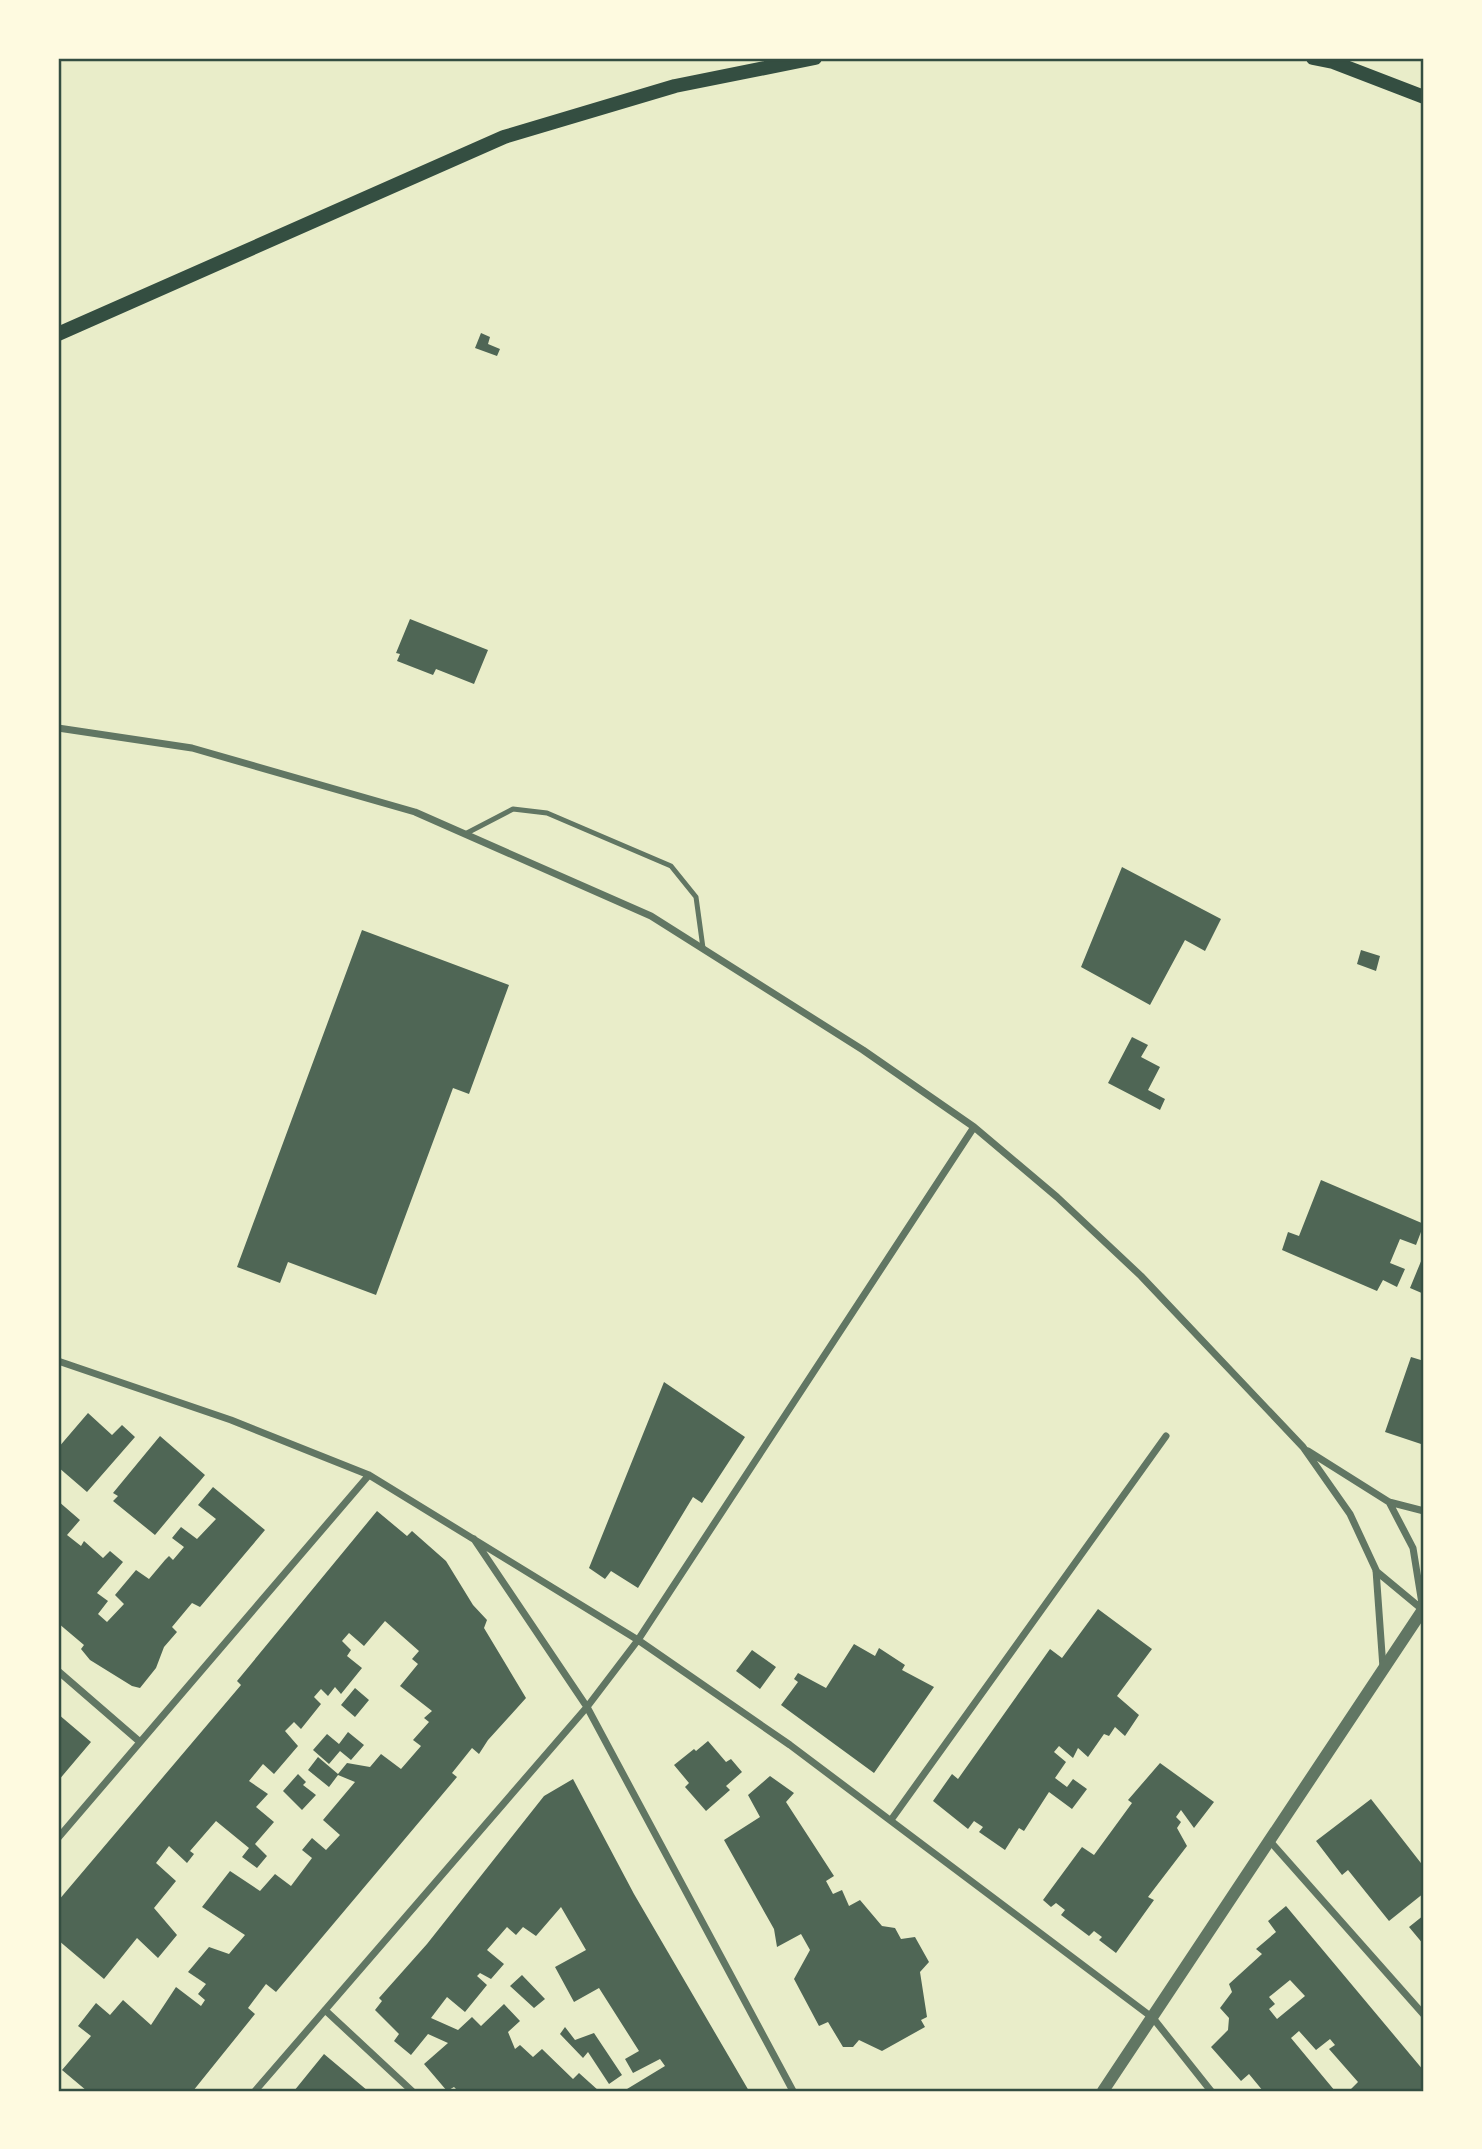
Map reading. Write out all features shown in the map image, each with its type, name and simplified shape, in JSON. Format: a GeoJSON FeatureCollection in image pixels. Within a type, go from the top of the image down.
{"type":"FeatureCollection","features":[{"type":"Feature","properties":{"kind":"main road"},"geometry":{"type":"LineString","coordinates":[[58,334],[504,137],[675,86],[815,58]]}},
{"type":"Feature","properties":{"kind":"main road"},"geometry":{"type":"LineString","coordinates":[[1312,58],[1333,62],[1424,97]]}},
{"type":"Feature","properties":{"kind":"street"},"geometry":{"type":"LineString","coordinates":[[58,729],[192,748],[415,812],[650,916],[863,1049],[974,1127],[1057,1197],[1141,1276],[1303,1447],[1350,1514],[1376,1570],[1383,1672]]}},
{"type":"Feature","properties":{"kind":"street"},"geometry":{"type":"LineString","coordinates":[[255,2091],[587,1707],[638,1640],[974,1127]]}},
{"type":"Feature","properties":{"kind":"street"},"geometry":{"type":"LineString","coordinates":[[58,1361],[231,1420],[369,1475],[472,1535],[638,1640],[761,1724],[891,1819],[1153,2018],[1211,2091]]}},
{"type":"Feature","properties":{"kind":"street"},"geometry":{"type":"LineString","coordinates":[[891,1819],[1166,1436]]}},
{"type":"Feature","properties":{"kind":"street"},"geometry":{"type":"LineString","coordinates":[[1303,1447],[1389,1502],[1424,1511]]}},
{"type":"Feature","properties":{"kind":"street"},"geometry":{"type":"LineString","coordinates":[[58,1838],[369,1475]]}},
{"type":"Feature","properties":{"kind":"street"},"geometry":{"type":"LineString","coordinates":[[1103,2091],[1424,1610],[1413,1548],[1389,1502]]}},
{"type":"Feature","properties":{"kind":"street"},"geometry":{"type":"LineString","coordinates":[[472,1535],[587,1707],[793,2091]]}},
{"type":"Feature","properties":{"kind":"street"},"geometry":{"type":"LineString","coordinates":[[1376,1570],[1424,1610]]}},
{"type":"Feature","properties":{"kind":"street"},"geometry":{"type":"LineString","coordinates":[[58,1671],[140,1742]]}},
{"type":"Feature","properties":{"kind":"street"},"geometry":{"type":"LineString","coordinates":[[1269,1840],[1424,2015]]}},
{"type":"Feature","properties":{"kind":"street"},"geometry":{"type":"LineString","coordinates":[[325,2010],[412,2091]]}},
{"type":"Feature","properties":{"kind":"lane"},"geometry":{"type":"LineString","coordinates":[[465,834],[513,809],[547,813],[671,866],[696,897],[703,948]]}},
{"type":"Feature","properties":{"kind":"building"},"geometry":{"type":"Polygon","coordinates":[[[481,333],[490,337],[488,344],[500,349],[497,356],[475,348],[481,333]]]}},
{"type":"Feature","properties":{"kind":"building"},"geometry":{"type":"Polygon","coordinates":[[[410,619],[488,650],[474,684],[436,669],[433,675],[397,661],[400,654],[396,653],[410,619]]]}},
{"type":"Feature","properties":{"kind":"building"},"geometry":{"type":"Polygon","coordinates":[[[1122,867],[1221,919],[1205,951],[1185,940],[1150,1005],[1081,967],[1122,867]]]}},
{"type":"Feature","properties":{"kind":"building"},"geometry":{"type":"Polygon","coordinates":[[[362,930],[509,985],[469,1094],[453,1088],[376,1295],[288,1262],[280,1283],[237,1267],[362,930]]]}},
{"type":"Feature","properties":{"kind":"building"},"geometry":{"type":"Polygon","coordinates":[[[1361,950],[1380,956],[1376,971],[1357,964],[1361,950]]]}},
{"type":"Feature","properties":{"kind":"building"},"geometry":{"type":"Polygon","coordinates":[[[1132,1037],[1148,1045],[1141,1057],[1160,1067],[1148,1090],[1165,1099],[1160,1110],[1108,1083],[1132,1037]]]}},
{"type":"Feature","properties":{"kind":"building"},"geometry":{"type":"Polygon","coordinates":[[[1321,1180],[1424,1224],[1416,1245],[1400,1239],[1390,1263],[1405,1269],[1397,1287],[1383,1280],[1377,1291],[1282,1250],[1288,1232],[1299,1236],[1321,1180]]]}},
{"type":"Feature","properties":{"kind":"building"},"geometry":{"type":"Polygon","coordinates":[[[1424,1254],[1424,1294],[1410,1288],[1424,1254]]]}},
{"type":"Feature","properties":{"kind":"building"},"geometry":{"type":"Polygon","coordinates":[[[1411,1357],[1424,1361],[1424,1445],[1385,1432],[1411,1357]]]}},
{"type":"Feature","properties":{"kind":"building"},"geometry":{"type":"Polygon","coordinates":[[[664,1382],[745,1437],[702,1503],[693,1497],[638,1588],[611,1571],[605,1579],[589,1568],[664,1382]]]}},
{"type":"Feature","properties":{"kind":"building"},"geometry":{"type":"Polygon","coordinates":[[[88,1413],[112,1435],[122,1425],[135,1437],[87,1492],[58,1467],[58,1448],[88,1413]]]}},
{"type":"Feature","properties":{"kind":"building"},"geometry":{"type":"Polygon","coordinates":[[[160,1436],[205,1475],[155,1535],[113,1501],[118,1496],[113,1493],[160,1436]]]}},
{"type":"Feature","properties":{"kind":"building"},"geometry":{"type":"Polygon","coordinates":[[[213,1487],[265,1530],[200,1607],[192,1603],[172,1627],[177,1632],[164,1647],[156,1668],[140,1688],[132,1686],[90,1660],[81,1649],[84,1645],[58,1623],[58,1501],[80,1520],[67,1535],[81,1546],[84,1541],[103,1558],[110,1551],[123,1562],[97,1593],[108,1601],[98,1614],[107,1622],[124,1604],[115,1595],[136,1570],[149,1579],[169,1556],[173,1560],[184,1547],[172,1538],[181,1527],[197,1539],[216,1519],[198,1505],[213,1487]]]}},
{"type":"Feature","properties":{"kind":"building"},"geometry":{"type":"Polygon","coordinates":[[[377,1511],[407,1536],[412,1531],[446,1561],[473,1605],[487,1620],[484,1628],[526,1698],[488,1740],[479,1754],[472,1748],[452,1773],[457,1777],[276,1992],[266,1984],[248,2008],[255,2014],[193,2091],[87,2091],[62,2070],[91,2036],[78,2026],[96,2003],[110,2015],[123,2000],[151,2025],[176,1987],[201,2006],[205,2000],[198,1994],[206,1984],[188,1972],[209,1947],[229,1954],[245,1935],[202,1907],[230,1871],[260,1891],[275,1874],[291,1886],[312,1858],[302,1850],[312,1838],[326,1850],[340,1835],[323,1820],[355,1782],[338,1775],[329,1787],[308,1770],[318,1757],[338,1774],[347,1763],[370,1767],[381,1754],[401,1769],[421,1746],[413,1740],[429,1722],[424,1718],[432,1711],[400,1686],[418,1664],[412,1659],[419,1651],[385,1621],[364,1646],[349,1633],[342,1641],[351,1650],[347,1656],[362,1668],[341,1694],[335,1687],[328,1696],[321,1689],[314,1697],[321,1704],[301,1729],[294,1722],[285,1731],[298,1746],[274,1774],[263,1764],[249,1781],[268,1794],[256,1807],[274,1822],[255,1844],[267,1856],[257,1868],[242,1857],[249,1848],[216,1821],[190,1851],[194,1854],[187,1863],[169,1846],[156,1863],[176,1881],[154,1908],[177,1935],[158,1958],[137,1938],[104,1979],[58,1940],[58,1901],[241,1685],[237,1681],[377,1511]]]}},
{"type":"Feature","properties":{"kind":"building"},"geometry":{"type":"Polygon","coordinates":[[[1098,1609],[1152,1649],[1117,1696],[1139,1715],[1125,1736],[1115,1727],[1109,1736],[1104,1734],[1088,1757],[1078,1748],[1073,1758],[1059,1746],[1054,1752],[1066,1762],[1055,1778],[1067,1787],[1073,1779],[1087,1789],[1072,1809],[1049,1792],[1024,1831],[1019,1828],[1005,1850],[979,1832],[983,1827],[974,1821],[968,1829],[933,1801],[952,1774],[958,1779],[1050,1649],[1062,1658],[1098,1609]]]}},
{"type":"Feature","properties":{"kind":"building"},"geometry":{"type":"Polygon","coordinates":[[[854,1644],[875,1656],[879,1648],[905,1665],[902,1670],[934,1687],[874,1773],[781,1705],[798,1682],[794,1679],[798,1673],[826,1688],[854,1644]]]}},
{"type":"Feature","properties":{"kind":"building"},"geometry":{"type":"Polygon","coordinates":[[[752,1650],[776,1667],[760,1689],[736,1671],[752,1650]]]}},
{"type":"Feature","properties":{"kind":"building"},"geometry":{"type":"Polygon","coordinates":[[[355,1688],[369,1700],[355,1717],[341,1705],[355,1688]]]}},
{"type":"Feature","properties":{"kind":"building"},"geometry":{"type":"Polygon","coordinates":[[[58,1714],[91,1742],[58,1781],[58,1714]]]}},
{"type":"Feature","properties":{"kind":"building"},"geometry":{"type":"Polygon","coordinates":[[[348,1732],[364,1745],[351,1760],[340,1751],[329,1764],[313,1750],[327,1734],[339,1744],[348,1732]]]}},
{"type":"Feature","properties":{"kind":"building"},"geometry":{"type":"Polygon","coordinates":[[[708,1741],[726,1762],[731,1759],[742,1772],[726,1786],[730,1790],[706,1811],[685,1787],[689,1783],[674,1765],[708,1741]]]}},
{"type":"Feature","properties":{"kind":"building"},"geometry":{"type":"Polygon","coordinates":[[[1160,1763],[1214,1802],[1194,1828],[1181,1810],[1176,1817],[1181,1822],[1177,1828],[1187,1846],[1148,1897],[1154,1900],[1116,1953],[1099,1940],[1102,1937],[1094,1931],[1089,1936],[1061,1915],[1065,1910],[1056,1903],[1051,1907],[1043,1900],[1082,1847],[1094,1855],[1132,1803],[1128,1800],[1160,1763]]]}},
{"type":"Feature","properties":{"kind":"building"},"geometry":{"type":"Polygon","coordinates":[[[298,1774],[306,1782],[303,1785],[316,1795],[302,1810],[283,1791],[298,1774]]]}},
{"type":"Feature","properties":{"kind":"building"},"geometry":{"type":"Polygon","coordinates":[[[770,1776],[794,1793],[786,1802],[834,1876],[826,1881],[833,1894],[842,1890],[849,1906],[860,1900],[882,1926],[895,1928],[901,1939],[915,1937],[929,1962],[920,1972],[927,2017],[921,2020],[925,2027],[882,2051],[859,2040],[853,2047],[843,2047],[828,2022],[819,2026],[794,1979],[810,1950],[801,1934],[777,1947],[774,1929],[724,1840],[760,1817],[748,1795],[770,1776]]]}},
{"type":"Feature","properties":{"kind":"building"},"geometry":{"type":"Polygon","coordinates":[[[573,1779],[634,1894],[749,2091],[629,2091],[627,2089],[665,2066],[660,2059],[633,2073],[625,2059],[639,2051],[599,1988],[574,2002],[555,1967],[586,1950],[561,1907],[536,1936],[523,1927],[516,1935],[507,1927],[487,1950],[504,1964],[491,1979],[480,1973],[477,1976],[487,1985],[465,2012],[447,1997],[431,2018],[458,2030],[472,2017],[481,2026],[504,2004],[520,2021],[508,2032],[515,2049],[520,2045],[533,2057],[542,2049],[573,2079],[579,2073],[599,2091],[458,2091],[454,2087],[447,2091],[424,2064],[448,2043],[428,2034],[411,2055],[394,2041],[399,2034],[375,2010],[382,2001],[379,1998],[427,1944],[544,1796],[573,1779]]]}},
{"type":"Feature","properties":{"kind":"building"},"geometry":{"type":"Polygon","coordinates":[[[1371,1799],[1424,1867],[1424,1893],[1389,1921],[1348,1870],[1342,1875],[1316,1841],[1371,1799]]]}},
{"type":"Feature","properties":{"kind":"building"},"geometry":{"type":"Polygon","coordinates":[[[1286,1906],[1424,2071],[1424,2091],[1349,2091],[1358,2082],[1329,2049],[1335,2045],[1330,2039],[1316,2050],[1299,2031],[1291,2038],[1335,2091],[1263,2091],[1249,2074],[1241,2081],[1211,2047],[1228,2030],[1229,2018],[1220,2008],[1232,1992],[1229,1984],[1262,1954],[1256,1949],[1276,1932],[1268,1921],[1286,1906]],[[1290,1980],[1269,1997],[1275,2004],[1269,2009],[1277,2019],[1305,1996],[1290,1980]]]}},
{"type":"Feature","properties":{"kind":"building"},"geometry":{"type":"Polygon","coordinates":[[[1424,1915],[1424,1945],[1409,1927],[1424,1915]]]}},
{"type":"Feature","properties":{"kind":"building"},"geometry":{"type":"Polygon","coordinates":[[[522,1975],[545,1999],[534,2008],[510,1986],[522,1975]]]}},
{"type":"Feature","properties":{"kind":"building"},"geometry":{"type":"Polygon","coordinates":[[[565,2027],[575,2040],[594,2033],[622,2075],[609,2084],[588,2052],[583,2058],[560,2034],[565,2027]]]}},
{"type":"Feature","properties":{"kind":"building"},"geometry":{"type":"Polygon","coordinates":[[[324,2054],[368,2091],[294,2091],[324,2054]]]}}]}
